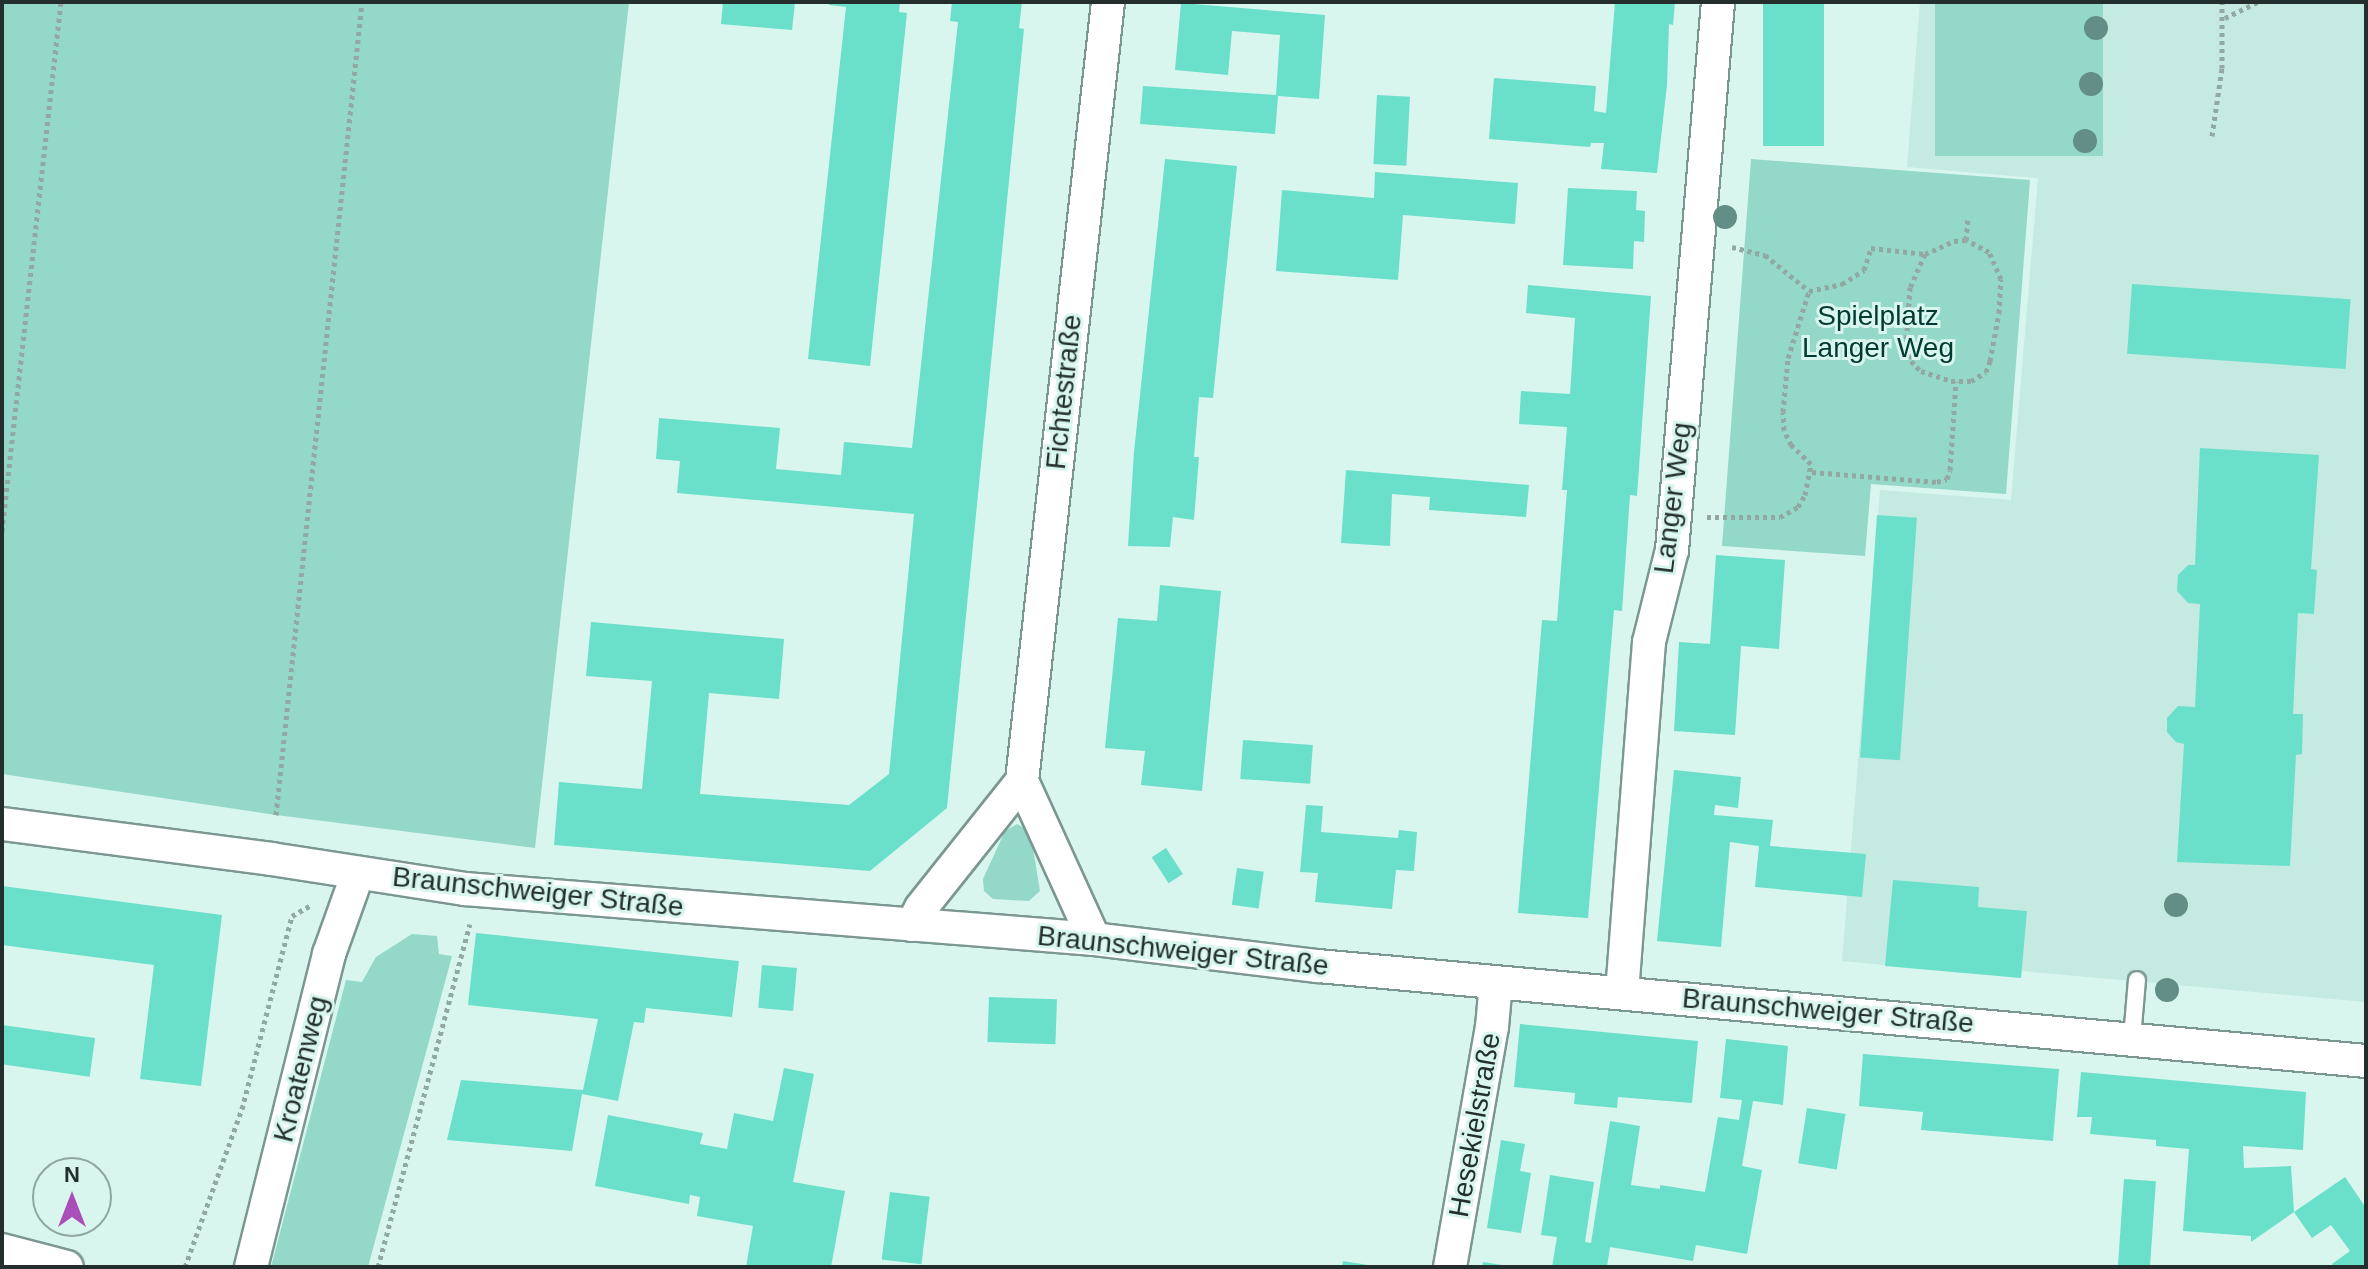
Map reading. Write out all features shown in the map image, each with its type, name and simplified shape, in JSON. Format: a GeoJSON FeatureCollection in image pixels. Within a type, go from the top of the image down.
{"type":"FeatureCollection","features":[{"type":"Feature","properties":{"kind":"street","name":"Fichtestraße"},"geometry":{"type":"LineString","coordinates":[[1022,781],[1108,2]]}},
{"type":"Feature","properties":{"kind":"street","name":"Langer Weg"},"geometry":{"type":"LineString","coordinates":[[1622,993],[1649,642],[1672,550],[1695,243],[1718,2]]}},
{"type":"Feature","properties":{"kind":"street"},"geometry":{"type":"LineString","coordinates":[[912,925],[921,908],[1022,781],[1094,939]]}},
{"type":"Feature","properties":{"kind":"street","name":"Braunschweiger Straße"},"geometry":{"type":"LineString","coordinates":[[2,824],[479,890],[1094,939],[1318,966],[2366,1061]]}},
{"type":"Feature","properties":{"kind":"street","name":"Kroatenweg"},"geometry":{"type":"LineString","coordinates":[[251,1267],[329,954],[358,873]]}},
{"type":"Feature","properties":{"kind":"street","name":"Hesekielstraße"},"geometry":{"type":"LineString","coordinates":[[1450,1267],[1492,1027],[1496,982]]}},
{"type":"Feature","properties":{"kind":"street"},"geometry":{"type":"LineString","coordinates":[[13,1257],[67,1267]]}},
{"type":"Feature","properties":{"kind":"lane"},"geometry":{"type":"LineString","coordinates":[[2132,1038],[2137,980]]}},
{"type":"Feature","properties":{"kind":"path"},"geometry":{"type":"LineString","coordinates":[[2,531],[61,2]]}},
{"type":"Feature","properties":{"kind":"path"},"geometry":{"type":"LineString","coordinates":[[276,815],[362,2]]}},
{"type":"Feature","properties":{"kind":"path"},"geometry":{"type":"LineString","coordinates":[[2212,136],[2219,99],[2225,18],[2222,2]]}},
{"type":"Feature","properties":{"kind":"path"},"geometry":{"type":"LineString","coordinates":[[2225,18],[2258,2]]}},
{"type":"Feature","properties":{"kind":"path"},"geometry":{"type":"LineString","coordinates":[[1966,240],[1968,217]]}},
{"type":"Feature","properties":{"kind":"path"},"geometry":{"type":"LineString","coordinates":[[1809,291],[1842,284],[1864,270],[1871,248],[1925,254],[1954,241],[1966,240],[1979,244],[1997,263],[2001,296],[1986,372],[1971,381],[1956,381],[1921,371],[1911,361],[1906,347],[1910,287],[1925,254]]}},
{"type":"Feature","properties":{"kind":"path"},"geometry":{"type":"LineString","coordinates":[[1695,243],[1746,248],[1765,255],[1809,291]]}},
{"type":"Feature","properties":{"kind":"path"},"geometry":{"type":"LineString","coordinates":[[1675,516],[1783,516],[1802,503],[1812,472],[1810,461],[1791,445],[1783,418],[1788,358],[1809,291]]}},
{"type":"Feature","properties":{"kind":"path"},"geometry":{"type":"LineString","coordinates":[[1812,472],[1937,482],[1947,479],[1956,381]]}},
{"type":"Feature","properties":{"kind":"path"},"geometry":{"type":"LineString","coordinates":[[378,1267],[479,890]]}},
{"type":"Feature","properties":{"kind":"path","name":"Kroatenweg"},"geometry":{"type":"LineString","coordinates":[[185,1267],[242,1109],[292,916]]}},
{"type":"Feature","properties":{"kind":"shaded area"},"geometry":{"type":"Polygon","coordinates":[[[1920,2],[2366,2],[2366,1002],[2022,971],[2021,978],[1842,961],[1880,490],[2011,500],[2038,178],[1907,167],[1920,2]]]}},
{"type":"Feature","properties":{"kind":"green space"},"geometry":{"type":"Polygon","coordinates":[[[2,2],[629,2],[535,848],[276,815],[2,774],[2,2]]]}},
{"type":"Feature","properties":{"kind":"green space"},"geometry":{"type":"Polygon","coordinates":[[[1935,2],[2103,2],[2103,156],[1935,156],[1935,2]]]}},
{"type":"Feature","properties":{"kind":"green space","name":"Spielplatz Langer Weg"},"geometry":{"type":"Polygon","coordinates":[[[1751,159],[2030,180],[2006,494],[1871,484],[1865,556],[1722,546],[1751,159]]]}},
{"type":"Feature","properties":{"kind":"green space"},"geometry":{"type":"Polygon","coordinates":[[[1017,824],[1028,830],[1031,836],[1040,891],[1029,901],[993,899],[984,891],[983,879],[1005,831],[1017,824]]]}},
{"type":"Feature","properties":{"kind":"green space"},"geometry":{"type":"Polygon","coordinates":[[[412,934],[437,936],[439,954],[452,956],[368,1267],[271,1267],[346,980],[362,982],[376,957],[412,934]]]}},
{"type":"Feature","properties":{"kind":"building"},"geometry":{"type":"Polygon","coordinates":[[[723,2],[795,2],[792,30],[721,24],[723,2]]]}},
{"type":"Feature","properties":{"kind":"building"},"geometry":{"type":"Polygon","coordinates":[[[829,2],[900,2],[899,12],[907,13],[870,366],[808,359],[846,7],[829,5],[829,2]]]}},
{"type":"Feature","properties":{"kind":"building"},"geometry":{"type":"Polygon","coordinates":[[[952,2],[1022,2],[1019,28],[1024,29],[947,808],[870,871],[554,845],[559,782],[642,789],[652,681],[586,676],[591,622],[784,639],[779,699],[709,693],[700,794],[849,805],[889,774],[914,514],[677,493],[680,461],[656,459],[659,418],[780,428],[776,469],[841,475],[844,442],[912,448],[958,22],[950,21],[952,2]]]}},
{"type":"Feature","properties":{"kind":"building"},"geometry":{"type":"Polygon","coordinates":[[[1615,2],[1675,2],[1673,25],[1669,24],[1667,85],[1657,173],[1601,169],[1604,143],[1591,143],[1590,147],[1489,139],[1494,78],[1596,86],[1594,111],[1606,113],[1615,2]]]}},
{"type":"Feature","properties":{"kind":"building"},"geometry":{"type":"Polygon","coordinates":[[[1763,2],[1824,2],[1824,146],[1763,146],[1763,2]]]}},
{"type":"Feature","properties":{"kind":"building"},"geometry":{"type":"Polygon","coordinates":[[[1181,3],[1325,15],[1319,99],[1278,96],[1275,134],[1140,124],[1143,86],[1276,95],[1280,35],[1232,31],[1228,75],[1175,70],[1181,3]]]}},
{"type":"Feature","properties":{"kind":"building"},"geometry":{"type":"Polygon","coordinates":[[[1377,95],[1410,97],[1406,166],[1373,164],[1377,95]]]}},
{"type":"Feature","properties":{"kind":"building"},"geometry":{"type":"Polygon","coordinates":[[[1165,159],[1237,166],[1213,398],[1199,397],[1194,457],[1199,457],[1194,520],[1173,517],[1170,547],[1128,546],[1134,452],[1165,159]]]}},
{"type":"Feature","properties":{"kind":"building"},"geometry":{"type":"Polygon","coordinates":[[[1375,172],[1518,183],[1515,224],[1403,215],[1398,280],[1276,271],[1282,190],[1374,198],[1375,172]]]}},
{"type":"Feature","properties":{"kind":"building"},"geometry":{"type":"Polygon","coordinates":[[[1568,188],[1637,191],[1636,210],[1645,211],[1644,242],[1634,241],[1633,269],[1563,265],[1568,188]]]}},
{"type":"Feature","properties":{"kind":"building"},"geometry":{"type":"Polygon","coordinates":[[[2132,284],[2350,299],[2346,369],[2127,354],[2132,284]]]}},
{"type":"Feature","properties":{"kind":"building"},"geometry":{"type":"Polygon","coordinates":[[[1528,285],[1651,296],[1637,496],[1630,495],[1622,611],[1614,610],[1588,918],[1518,913],[1542,620],[1557,621],[1567,490],[1562,490],[1567,427],[1519,424],[1521,391],[1570,394],[1575,318],[1526,313],[1528,285]]]}},
{"type":"Feature","properties":{"kind":"building"},"geometry":{"type":"Polygon","coordinates":[[[2200,448],[2319,455],[2311,569],[2317,570],[2314,614],[2298,613],[2293,714],[2303,714],[2302,754],[2296,755],[2290,866],[2177,862],[2184,744],[2176,742],[2167,732],[2167,718],[2178,706],[2195,707],[2200,604],[2188,603],[2177,591],[2178,575],[2188,565],[2195,565],[2200,448]]]}},
{"type":"Feature","properties":{"kind":"building"},"geometry":{"type":"Polygon","coordinates":[[[1346,470],[1529,485],[1526,517],[1429,510],[1430,497],[1392,494],[1390,546],[1341,543],[1346,470]]]}},
{"type":"Feature","properties":{"kind":"building"},"geometry":{"type":"Polygon","coordinates":[[[1877,515],[1917,518],[1900,760],[1860,757],[1877,515]]]}},
{"type":"Feature","properties":{"kind":"building"},"geometry":{"type":"Polygon","coordinates":[[[1716,555],[1785,560],[1779,649],[1741,646],[1735,735],[1674,731],[1679,642],[1710,644],[1716,555]]]}},
{"type":"Feature","properties":{"kind":"building"},"geometry":{"type":"Polygon","coordinates":[[[1160,585],[1221,591],[1202,791],[1141,785],[1145,751],[1105,748],[1118,618],[1157,621],[1160,585]]]}},
{"type":"Feature","properties":{"kind":"building"},"geometry":{"type":"Polygon","coordinates":[[[1243,740],[1313,745],[1310,784],[1240,779],[1243,740]]]}},
{"type":"Feature","properties":{"kind":"building"},"geometry":{"type":"Polygon","coordinates":[[[1674,770],[1741,777],[1738,808],[1715,805],[1714,815],[1773,820],[1770,846],[1866,854],[1862,897],[1755,887],[1759,846],[1730,842],[1721,947],[1657,941],[1674,770]]]}},
{"type":"Feature","properties":{"kind":"building"},"geometry":{"type":"Polygon","coordinates":[[[1306,805],[1323,806],[1321,832],[1398,838],[1399,830],[1417,832],[1414,871],[1396,870],[1392,909],[1315,902],[1318,873],[1300,872],[1306,805]]]}},
{"type":"Feature","properties":{"kind":"building"},"geometry":{"type":"Polygon","coordinates":[[[1166,848],[1183,874],[1169,883],[1152,857],[1166,848]]]}},
{"type":"Feature","properties":{"kind":"building"},"geometry":{"type":"Polygon","coordinates":[[[1237,868],[1264,872],[1259,908],[1232,905],[1237,868]]]}},
{"type":"Feature","properties":{"kind":"building"},"geometry":{"type":"Polygon","coordinates":[[[1893,880],[1979,887],[1978,907],[2027,911],[2021,978],[1885,966],[1893,880]]]}},
{"type":"Feature","properties":{"kind":"building"},"geometry":{"type":"Polygon","coordinates":[[[2,886],[222,915],[201,1086],[140,1079],[154,965],[2,945],[2,886]]]}},
{"type":"Feature","properties":{"kind":"building"},"geometry":{"type":"Polygon","coordinates":[[[476,933],[739,961],[732,1017],[646,1008],[644,1023],[634,1022],[618,1101],[582,1094],[572,1151],[447,1140],[461,1080],[583,1090],[598,1019],[468,1005],[476,933]]]}},
{"type":"Feature","properties":{"kind":"building"},"geometry":{"type":"Polygon","coordinates":[[[762,965],[797,968],[793,1011],[758,1008],[762,965]]]}},
{"type":"Feature","properties":{"kind":"building"},"geometry":{"type":"Polygon","coordinates":[[[989,997],[1057,999],[1055,1044],[987,1042],[989,997]]]}},
{"type":"Feature","properties":{"kind":"building"},"geometry":{"type":"Polygon","coordinates":[[[1520,1024],[1698,1041],[1692,1103],[1618,1097],[1617,1108],[1574,1104],[1575,1093],[1514,1087],[1520,1024]]]}},
{"type":"Feature","properties":{"kind":"building"},"geometry":{"type":"Polygon","coordinates":[[[2,1025],[95,1038],[90,1077],[2,1064],[2,1025]]]}},
{"type":"Feature","properties":{"kind":"building"},"geometry":{"type":"Polygon","coordinates":[[[1726,1039],[1788,1046],[1783,1105],[1753,1101],[1742,1166],[1762,1170],[1747,1254],[1696,1245],[1693,1261],[1610,1247],[1607,1267],[1552,1267],[1557,1237],[1541,1235],[1550,1175],[1594,1182],[1585,1242],[1591,1243],[1610,1121],[1640,1126],[1631,1185],[1660,1189],[1660,1185],[1705,1192],[1718,1117],[1739,1120],[1742,1100],[1720,1098],[1726,1039]]]}},
{"type":"Feature","properties":{"kind":"building"},"geometry":{"type":"Polygon","coordinates":[[[1863,1054],[2059,1069],[2053,1141],[1921,1130],[1923,1112],[1859,1106],[1863,1054]]]}},
{"type":"Feature","properties":{"kind":"building"},"geometry":{"type":"Polygon","coordinates":[[[784,1068],[814,1074],[793,1182],[845,1191],[831,1267],[746,1267],[753,1226],[697,1216],[700,1197],[690,1195],[689,1204],[595,1186],[608,1115],[703,1133],[700,1144],[727,1149],[734,1113],[773,1121],[784,1068]]]}},
{"type":"Feature","properties":{"kind":"building"},"geometry":{"type":"Polygon","coordinates":[[[2081,1072],[2306,1092],[2303,1150],[2243,1146],[2244,1168],[2291,1166],[2294,1212],[2251,1242],[2251,1236],[2183,1231],[2189,1149],[2156,1146],[2156,1140],[2090,1134],[2092,1117],[2077,1117],[2081,1072]]]}},
{"type":"Feature","properties":{"kind":"building"},"geometry":{"type":"Polygon","coordinates":[[[1807,1108],[1846,1114],[1837,1169],[1798,1163],[1807,1108]]]}},
{"type":"Feature","properties":{"kind":"building"},"geometry":{"type":"Polygon","coordinates":[[[1501,1140],[1525,1144],[1520,1171],[1531,1173],[1521,1233],[1487,1228],[1501,1140]]]}},
{"type":"Feature","properties":{"kind":"building"},"geometry":{"type":"Polygon","coordinates":[[[2345,1177],[2366,1208],[2366,1267],[2334,1267],[2332,1264],[2350,1251],[2331,1225],[2312,1238],[2294,1212],[2345,1177]]]}},
{"type":"Feature","properties":{"kind":"building"},"geometry":{"type":"Polygon","coordinates":[[[2124,1179],[2156,1181],[2150,1267],[2118,1267],[2124,1179]]]}},
{"type":"Feature","properties":{"kind":"building"},"geometry":{"type":"Polygon","coordinates":[[[890,1192],[930,1197],[921,1264],[882,1259],[890,1192]]]}},
{"type":"Feature","properties":{"kind":"building"},"geometry":{"type":"Polygon","coordinates":[[[1343,1261],[1368,1265],[1368,1267],[1342,1267],[1343,1261]]]}},
{"type":"Feature","properties":{"kind":"building"},"geometry":{"type":"Polygon","coordinates":[[[1483,1262],[1502,1265],[1502,1267],[1482,1267],[1483,1262]]]}}]}
